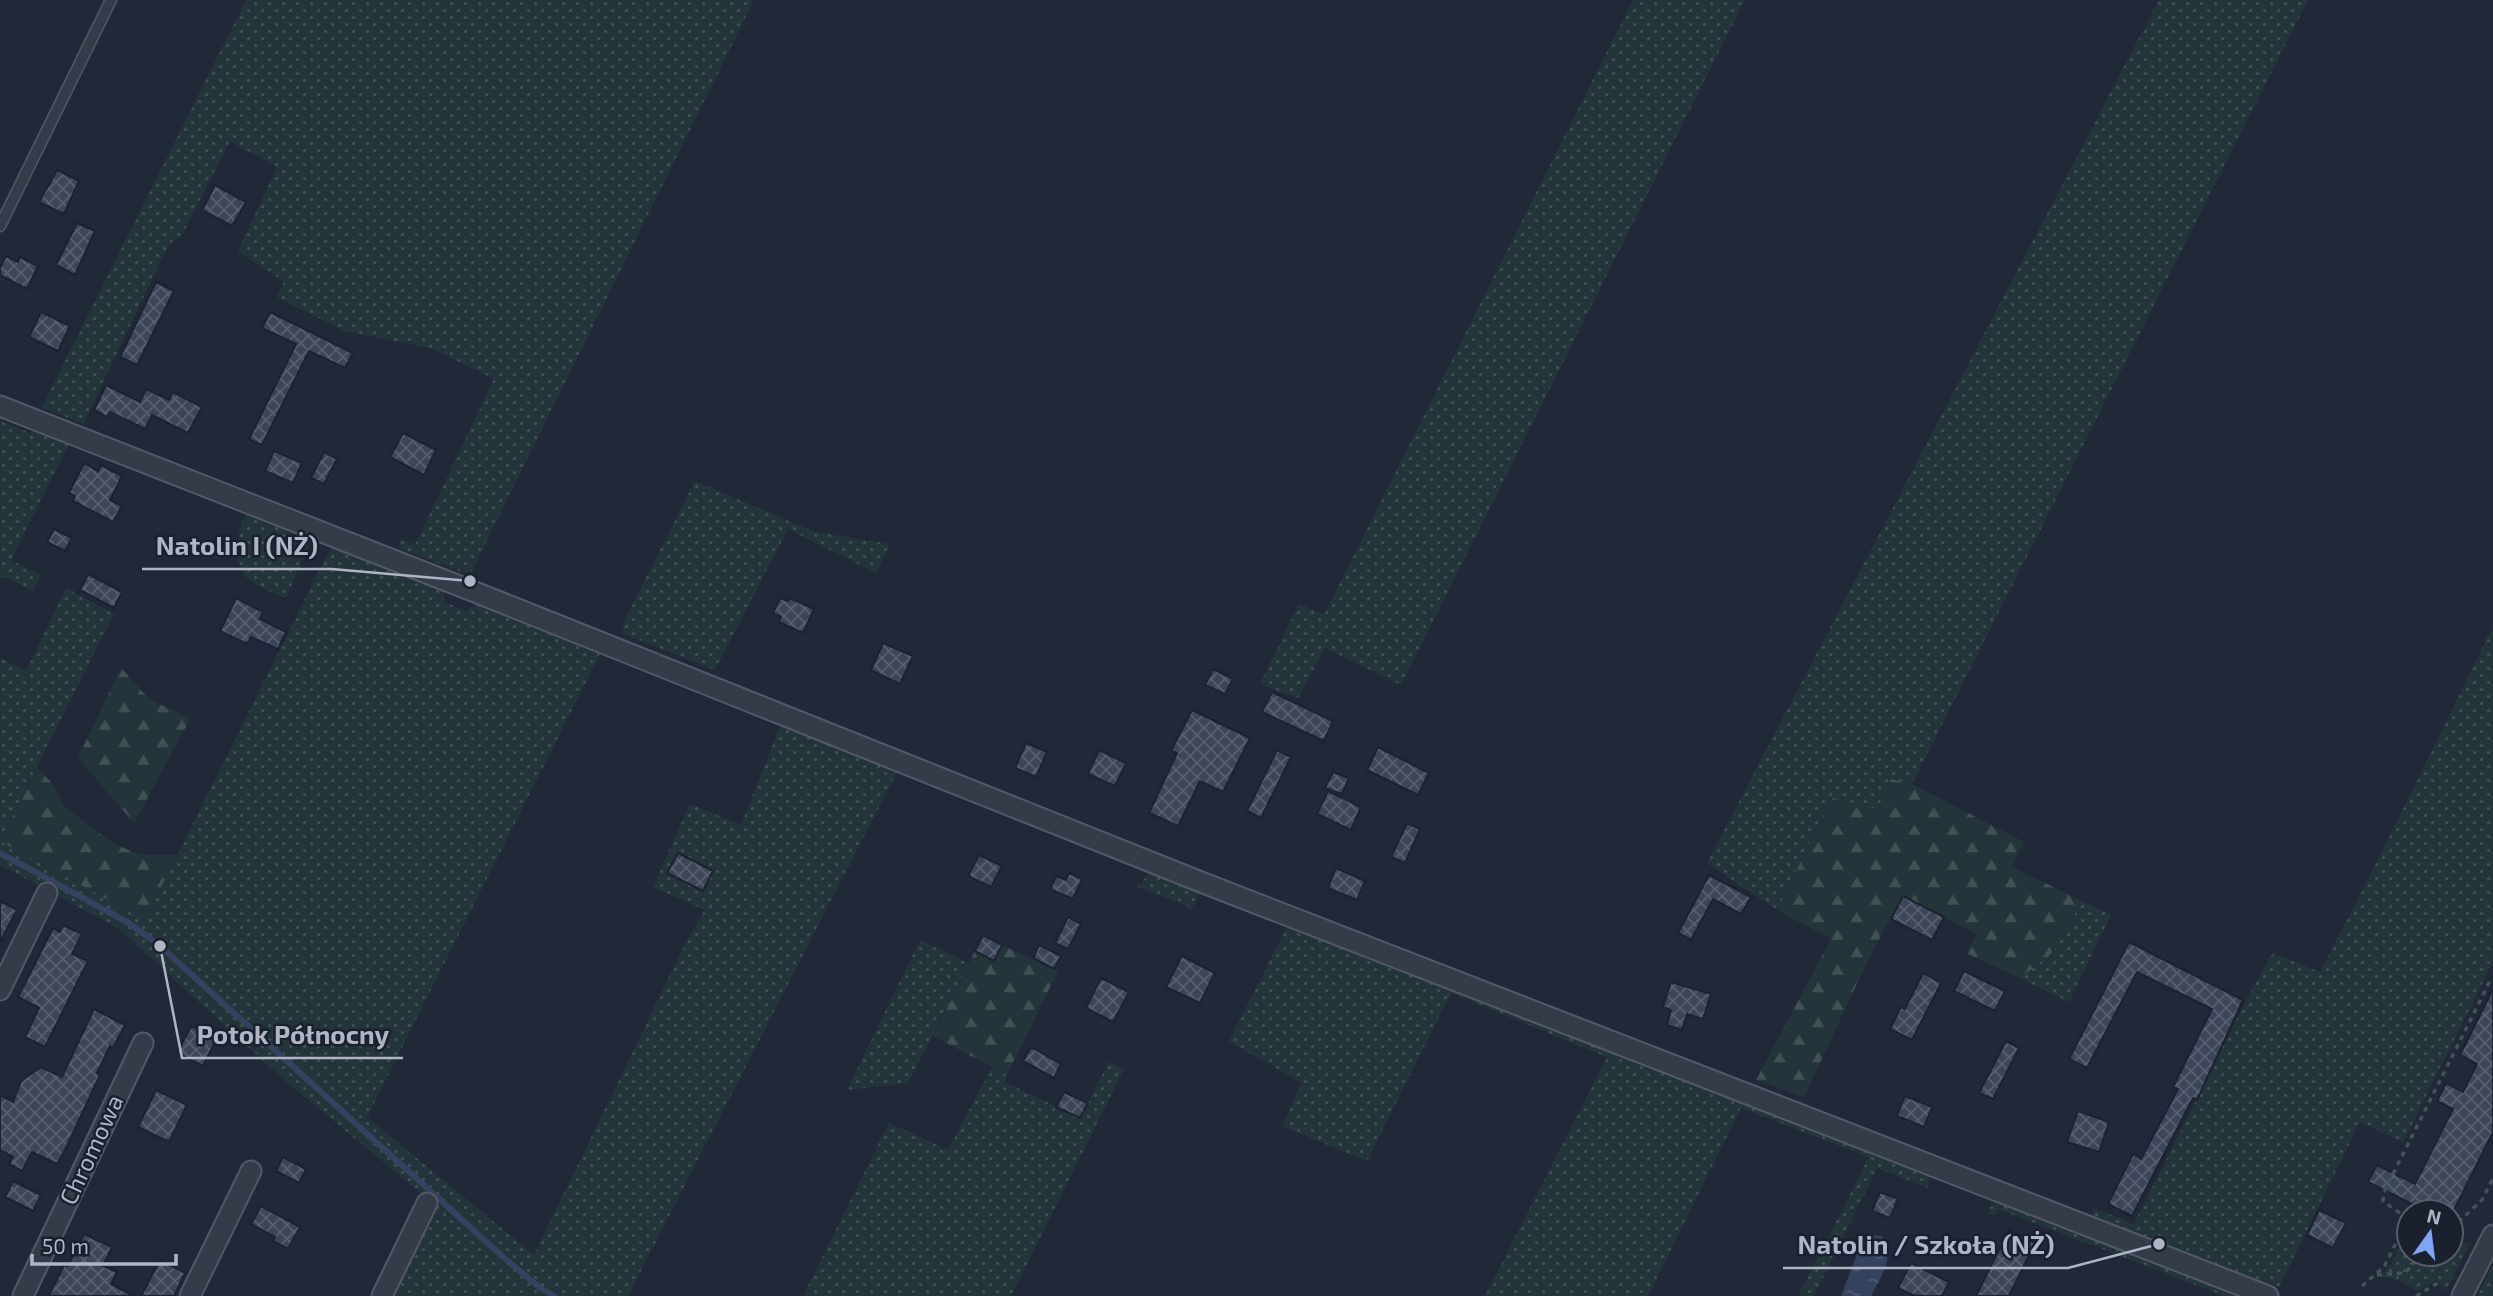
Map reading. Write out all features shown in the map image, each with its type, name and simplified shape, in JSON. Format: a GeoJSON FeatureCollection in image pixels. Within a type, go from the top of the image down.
{"type":"FeatureCollection","features":[{"type":"Feature","properties":{"kind":"street"},"geometry":{"type":"LineString","coordinates":[[0,406],[1214,887],[2268,1296]]}},
{"type":"Feature","properties":{"kind":"street"},"geometry":{"type":"LineString","coordinates":[[0,990],[47,893]]}},
{"type":"Feature","properties":{"kind":"street","name":"Chromowa"},"geometry":{"type":"LineString","coordinates":[[23,1296],[143,1043]]}},
{"type":"Feature","properties":{"kind":"street"},"geometry":{"type":"LineString","coordinates":[[190,1296],[251,1171]]}},
{"type":"Feature","properties":{"kind":"street"},"geometry":{"type":"LineString","coordinates":[[382,1296],[427,1203]]}},
{"type":"Feature","properties":{"kind":"street"},"geometry":{"type":"LineString","coordinates":[[2462,1296],[2493,1235]]}},
{"type":"Feature","properties":{"kind":"lane"},"geometry":{"type":"LineString","coordinates":[[0,226],[111,0]]}},
{"type":"Feature","properties":{"kind":"path"},"geometry":{"type":"LineString","coordinates":[[2395,1209],[2383,1201],[2384,1192],[2490,981],[2493,980]]}},
{"type":"Feature","properties":{"kind":"path"},"geometry":{"type":"LineString","coordinates":[[2465,1217],[2482,1200],[2493,1178]]}},
{"type":"Feature","properties":{"kind":"path"},"geometry":{"type":"LineString","coordinates":[[2362,1286],[2387,1261],[2395,1246]]}},
{"type":"Feature","properties":{"kind":"path"},"geometry":{"type":"LineString","coordinates":[[2375,1275],[2405,1273],[2409,1268]]}},
{"type":"Feature","properties":{"kind":"path"},"geometry":{"type":"LineString","coordinates":[[2416,1296],[2438,1283]]}},
{"type":"Feature","properties":{"kind":"green space"},"geometry":{"type":"Polygon","coordinates":[[[246,0],[754,0],[470,575],[398,548],[401,539],[415,545],[494,379],[431,348],[344,331],[277,297],[284,282],[238,251],[277,167],[230,141],[181,237],[169,244],[83,424],[42,407],[246,0]]]}},
{"type":"Feature","properties":{"kind":"green space"},"geometry":{"type":"Polygon","coordinates":[[[1633,0],[1745,0],[1401,685],[1325,648],[1298,698],[1260,684],[1299,604],[1324,615],[1633,0]]]}},
{"type":"Feature","properties":{"kind":"green space"},"geometry":{"type":"Polygon","coordinates":[[[2159,0],[2308,0],[1912,784],[1891,779],[1877,810],[1831,798],[1777,910],[1707,863],[2159,0]]]}},
{"type":"Feature","properties":{"kind":"green space"},"geometry":{"type":"Polygon","coordinates":[[[0,421],[31,433],[34,427],[70,442],[11,560],[41,575],[33,591],[3,576],[0,580],[0,421]]]}},
{"type":"Feature","properties":{"kind":"green space"},"geometry":{"type":"Polygon","coordinates":[[[695,481],[815,532],[890,544],[876,573],[788,529],[715,670],[624,634],[622,625],[695,481]]]}},
{"type":"Feature","properties":{"kind":"green space"},"geometry":{"type":"Polygon","coordinates":[[[248,510],[312,537],[286,598],[256,584],[242,571],[237,544],[248,510]]]}},
{"type":"Feature","properties":{"kind":"green space"},"geometry":{"type":"Polygon","coordinates":[[[332,545],[444,589],[444,602],[466,611],[479,602],[601,652],[367,1117],[534,1255],[689,936],[705,910],[653,887],[690,804],[741,825],[781,724],[897,772],[628,1296],[394,1296],[436,1206],[281,1077],[118,928],[0,865],[0,841],[145,920],[332,545]]]}},
{"type":"Feature","properties":{"kind":"green space"},"geometry":{"type":"Polygon","coordinates":[[[66,588],[114,614],[0,840],[0,658],[26,671],[66,588]]]}},
{"type":"Feature","properties":{"kind":"green space"},"geometry":{"type":"Polygon","coordinates":[[[2493,626],[2493,962],[2403,1142],[2360,1122],[2279,1287],[2258,1280],[2256,1284],[2092,1220],[2093,1208],[2134,1224],[2254,985],[2273,953],[2320,972],[2493,626]]]}},
{"type":"Feature","properties":{"kind":"green space"},"geometry":{"type":"Polygon","coordinates":[[[121,668],[149,699],[190,719],[134,823],[78,758],[121,668]]]}},
{"type":"Feature","properties":{"kind":"green space"},"geometry":{"type":"Polygon","coordinates":[[[37,768],[50,781],[65,807],[114,844],[141,855],[177,855],[145,920],[0,841],[37,768]]]}},
{"type":"Feature","properties":{"kind":"green space"},"geometry":{"type":"Polygon","coordinates":[[[1891,779],[1912,784],[2024,842],[2012,867],[2082,901],[2054,951],[2020,978],[1966,953],[1977,934],[1902,896],[1869,958],[1804,1097],[1756,1080],[1831,939],[1777,910],[1832,798],[1877,809],[1891,779]]]}},
{"type":"Feature","properties":{"kind":"green space"},"geometry":{"type":"Polygon","coordinates":[[[1152,871],[1201,891],[1191,910],[1186,905],[1137,887],[1152,871]]]}},
{"type":"Feature","properties":{"kind":"green space"},"geometry":{"type":"Polygon","coordinates":[[[2082,901],[2111,915],[2069,1002],[2020,978],[2054,951],[2082,901]]]}},
{"type":"Feature","properties":{"kind":"green space"},"geometry":{"type":"Polygon","coordinates":[[[1289,923],[1930,1174],[1928,1188],[1877,1168],[1814,1296],[1798,1296],[1869,1157],[1741,1108],[1648,1296],[1485,1296],[1607,1057],[1451,993],[1367,1161],[1282,1126],[1302,1083],[1229,1041],[1289,923]]]}},
{"type":"Feature","properties":{"kind":"green space"},"geometry":{"type":"Polygon","coordinates":[[[920,940],[969,963],[908,1083],[847,1090],[920,940]]]}},
{"type":"Feature","properties":{"kind":"green space"},"geometry":{"type":"Polygon","coordinates":[[[1002,945],[1058,971],[1007,1075],[933,1036],[975,951],[994,961],[1002,945]]]}},
{"type":"Feature","properties":{"kind":"green space"},"geometry":{"type":"Polygon","coordinates":[[[1109,1062],[1124,1069],[1011,1296],[803,1296],[889,1123],[948,1150],[992,1067],[1007,1075],[1005,1082],[1080,1118],[1109,1062]]]}},
{"type":"Feature","properties":{"kind":"green space"},"geometry":{"type":"Polygon","coordinates":[[[1995,1197],[2247,1296],[2224,1296],[1998,1209],[1995,1215],[1988,1213],[1995,1197]]]}},
{"type":"Feature","properties":{"kind":"green space"},"geometry":{"type":"Polygon","coordinates":[[[2395,1257],[2395,1268],[2458,1268],[2446,1291],[2437,1280],[2417,1291],[2401,1281],[2381,1276],[2395,1257]]]}},
{"type":"Feature","properties":{"kind":"green space"},"geometry":{"type":"Polygon","coordinates":[[[2493,1265],[2493,1296],[2477,1296],[2493,1265]]]}},
{"type":"Feature","properties":{"kind":"water"},"geometry":{"type":"Polygon","coordinates":[[[1872,1235],[1882,1236],[1886,1245],[1887,1260],[1879,1281],[1871,1296],[1841,1296],[1859,1249],[1872,1235]]]}},
{"type":"Feature","properties":{"kind":"building"},"geometry":{"type":"Polygon","coordinates":[[[57,170],[79,181],[64,214],[39,202],[57,170]]]}},
{"type":"Feature","properties":{"kind":"building"},"geometry":{"type":"Polygon","coordinates":[[[215,185],[246,202],[232,226],[202,210],[215,185]]]}},
{"type":"Feature","properties":{"kind":"building"},"geometry":{"type":"Polygon","coordinates":[[[77,223],[95,231],[75,275],[56,265],[77,223]]]}},
{"type":"Feature","properties":{"kind":"building"},"geometry":{"type":"Polygon","coordinates":[[[6,256],[18,262],[20,257],[38,266],[27,289],[0,275],[0,268],[6,256]]]}},
{"type":"Feature","properties":{"kind":"building"},"geometry":{"type":"Polygon","coordinates":[[[156,282],[174,291],[137,365],[120,357],[156,282]]]}},
{"type":"Feature","properties":{"kind":"building"},"geometry":{"type":"Polygon","coordinates":[[[41,312],[70,326],[58,351],[29,337],[41,312]]]}},
{"type":"Feature","properties":{"kind":"building"},"geometry":{"type":"Polygon","coordinates":[[[270,312],[353,353],[345,368],[309,351],[262,445],[249,439],[296,344],[262,328],[270,312]]]}},
{"type":"Feature","properties":{"kind":"building"},"geometry":{"type":"Polygon","coordinates":[[[106,385],[140,402],[146,389],[169,400],[173,392],[202,407],[188,433],[152,415],[145,429],[110,412],[107,417],[94,410],[106,385]]]}},
{"type":"Feature","properties":{"kind":"building"},"geometry":{"type":"Polygon","coordinates":[[[403,433],[436,450],[424,475],[390,457],[403,433]]]}},
{"type":"Feature","properties":{"kind":"building"},"geometry":{"type":"Polygon","coordinates":[[[274,451],[302,463],[293,483],[265,471],[274,451]]]}},
{"type":"Feature","properties":{"kind":"building"},"geometry":{"type":"Polygon","coordinates":[[[324,452],[337,459],[324,484],[311,478],[324,452]]]}},
{"type":"Feature","properties":{"kind":"building"},"geometry":{"type":"Polygon","coordinates":[[[84,463],[98,471],[101,465],[122,476],[110,500],[122,506],[113,522],[73,501],[75,496],[69,493],[84,463]]]}},
{"type":"Feature","properties":{"kind":"building"},"geometry":{"type":"Polygon","coordinates":[[[54,529],[72,538],[65,551],[47,542],[54,529]]]}},
{"type":"Feature","properties":{"kind":"building"},"geometry":{"type":"Polygon","coordinates":[[[88,574],[122,592],[114,608],[80,590],[88,574]]]}},
{"type":"Feature","properties":{"kind":"building"},"geometry":{"type":"Polygon","coordinates":[[[236,598],[263,612],[260,619],[286,632],[278,649],[251,637],[247,644],[220,631],[236,598]]]}},
{"type":"Feature","properties":{"kind":"building"},"geometry":{"type":"Polygon","coordinates":[[[780,598],[788,601],[790,598],[814,609],[803,633],[779,622],[781,617],[773,613],[780,598]]]}},
{"type":"Feature","properties":{"kind":"building"},"geometry":{"type":"Polygon","coordinates":[[[883,643],[913,656],[900,684],[871,670],[883,643]]]}},
{"type":"Feature","properties":{"kind":"building"},"geometry":{"type":"Polygon","coordinates":[[[1213,669],[1233,679],[1225,694],[1205,685],[1213,669]]]}},
{"type":"Feature","properties":{"kind":"building"},"geometry":{"type":"Polygon","coordinates":[[[1272,692],[1333,721],[1324,741],[1262,712],[1272,692]]]}},
{"type":"Feature","properties":{"kind":"building"},"geometry":{"type":"Polygon","coordinates":[[[1192,710],[1250,738],[1223,792],[1200,781],[1178,826],[1149,813],[1177,753],[1171,751],[1192,710]]]}},
{"type":"Feature","properties":{"kind":"building"},"geometry":{"type":"Polygon","coordinates":[[[1026,743],[1047,752],[1036,777],[1015,768],[1026,743]]]}},
{"type":"Feature","properties":{"kind":"building"},"geometry":{"type":"Polygon","coordinates":[[[1378,747],[1429,773],[1418,795],[1367,770],[1378,747]]]}},
{"type":"Feature","properties":{"kind":"building"},"geometry":{"type":"Polygon","coordinates":[[[1099,750],[1126,763],[1115,786],[1088,774],[1099,750]]]}},
{"type":"Feature","properties":{"kind":"building"},"geometry":{"type":"Polygon","coordinates":[[[1277,750],[1291,757],[1261,818],[1247,811],[1277,750]]]}},
{"type":"Feature","properties":{"kind":"building"},"geometry":{"type":"Polygon","coordinates":[[[1333,772],[1349,778],[1342,794],[1325,788],[1333,772]]]}},
{"type":"Feature","properties":{"kind":"building"},"geometry":{"type":"Polygon","coordinates":[[[1328,791],[1361,807],[1351,830],[1317,814],[1328,791]]]}},
{"type":"Feature","properties":{"kind":"building"},"geometry":{"type":"Polygon","coordinates":[[[1407,823],[1420,829],[1405,863],[1391,857],[1407,823]]]}},
{"type":"Feature","properties":{"kind":"building"},"geometry":{"type":"Polygon","coordinates":[[[678,853],[713,871],[703,891],[667,873],[678,853]]]}},
{"type":"Feature","properties":{"kind":"building"},"geometry":{"type":"Polygon","coordinates":[[[979,855],[1002,866],[991,887],[968,876],[979,855]]]}},
{"type":"Feature","properties":{"kind":"building"},"geometry":{"type":"Polygon","coordinates":[[[1336,868],[1365,881],[1357,900],[1328,888],[1336,868]]]}},
{"type":"Feature","properties":{"kind":"building"},"geometry":{"type":"Polygon","coordinates":[[[1069,873],[1082,879],[1073,899],[1050,889],[1056,876],[1066,880],[1069,873]]]}},
{"type":"Feature","properties":{"kind":"building"},"geometry":{"type":"Polygon","coordinates":[[[1709,875],[1751,897],[1741,914],[1713,899],[1691,940],[1678,933],[1709,875]]]}},
{"type":"Feature","properties":{"kind":"building"},"geometry":{"type":"Polygon","coordinates":[[[1903,896],[1944,917],[1932,940],[1891,919],[1903,896]]]}},
{"type":"Feature","properties":{"kind":"building"},"geometry":{"type":"Polygon","coordinates":[[[0,901],[17,910],[0,942],[0,901]]]}},
{"type":"Feature","properties":{"kind":"building"},"geometry":{"type":"Polygon","coordinates":[[[1068,917],[1081,924],[1068,949],[1055,943],[1068,917]]]}},
{"type":"Feature","properties":{"kind":"building"},"geometry":{"type":"Polygon","coordinates":[[[63,925],[82,934],[72,954],[88,961],[45,1047],[25,1037],[39,1008],[18,997],[53,928],[60,932],[63,925]]]}},
{"type":"Feature","properties":{"kind":"building"},"geometry":{"type":"Polygon","coordinates":[[[983,935],[1002,945],[994,961],[975,951],[983,935]]]}},
{"type":"Feature","properties":{"kind":"building"},"geometry":{"type":"Polygon","coordinates":[[[2129,942],[2243,1000],[2197,1100],[2193,1098],[2132,1216],[2108,1204],[2133,1154],[2141,1159],[2178,1089],[2173,1087],[2212,1009],[2137,972],[2087,1068],[2069,1059],[2129,942]]]}},
{"type":"Feature","properties":{"kind":"building"},"geometry":{"type":"Polygon","coordinates":[[[1039,945],[1061,956],[1054,969],[1033,958],[1039,945]]]}},
{"type":"Feature","properties":{"kind":"building"},"geometry":{"type":"Polygon","coordinates":[[[1182,956],[1215,973],[1200,1003],[1166,987],[1182,956]]]}},
{"type":"Feature","properties":{"kind":"building"},"geometry":{"type":"Polygon","coordinates":[[[1964,971],[2005,991],[1995,1011],[1954,991],[1964,971]]]}},
{"type":"Feature","properties":{"kind":"building"},"geometry":{"type":"Polygon","coordinates":[[[1923,973],[1941,983],[1912,1040],[1890,1029],[1901,1007],[1905,1009],[1923,973]]]}},
{"type":"Feature","properties":{"kind":"building"},"geometry":{"type":"Polygon","coordinates":[[[1101,978],[1129,992],[1113,1022],[1086,1008],[1101,978]]]}},
{"type":"Feature","properties":{"kind":"building"},"geometry":{"type":"Polygon","coordinates":[[[1671,982],[1711,994],[1703,1019],[1687,1014],[1682,1030],[1667,1025],[1671,1010],[1663,1007],[1671,982]]]}},
{"type":"Feature","properties":{"kind":"building"},"geometry":{"type":"Polygon","coordinates":[[[2493,989],[2493,1132],[2460,1198],[2400,1198],[2368,1182],[2377,1165],[2415,1184],[2453,1109],[2437,1101],[2446,1083],[2463,1092],[2477,1064],[2460,1055],[2493,989]]]}},
{"type":"Feature","properties":{"kind":"building"},"geometry":{"type":"Polygon","coordinates":[[[94,1009],[125,1025],[113,1048],[110,1046],[97,1073],[100,1075],[57,1164],[32,1152],[22,1171],[9,1164],[13,1157],[0,1150],[0,1095],[13,1102],[21,1081],[41,1067],[62,1077],[94,1009]]]}},
{"type":"Feature","properties":{"kind":"building"},"geometry":{"type":"Polygon","coordinates":[[[191,1026],[216,1040],[203,1066],[177,1053],[191,1026]]]}},
{"type":"Feature","properties":{"kind":"building"},"geometry":{"type":"Polygon","coordinates":[[[2006,1041],[2019,1048],[1993,1099],[1979,1093],[2006,1041]]]}},
{"type":"Feature","properties":{"kind":"building"},"geometry":{"type":"Polygon","coordinates":[[[1031,1047],[1061,1064],[1054,1078],[1023,1061],[1031,1047]]]}},
{"type":"Feature","properties":{"kind":"building"},"geometry":{"type":"Polygon","coordinates":[[[156,1090],[187,1105],[169,1142],[138,1127],[156,1090]]]}},
{"type":"Feature","properties":{"kind":"building"},"geometry":{"type":"Polygon","coordinates":[[[1064,1092],[1088,1103],[1080,1118],[1056,1107],[1064,1092]]]}},
{"type":"Feature","properties":{"kind":"building"},"geometry":{"type":"Polygon","coordinates":[[[1905,1096],[1932,1107],[1924,1127],[1897,1116],[1905,1096]]]}},
{"type":"Feature","properties":{"kind":"building"},"geometry":{"type":"Polygon","coordinates":[[[2078,1111],[2109,1122],[2099,1152],[2067,1142],[2078,1111]]]}},
{"type":"Feature","properties":{"kind":"building"},"geometry":{"type":"Polygon","coordinates":[[[283,1157],[306,1169],[299,1183],[276,1171],[283,1157]]]}},
{"type":"Feature","properties":{"kind":"building"},"geometry":{"type":"Polygon","coordinates":[[[13,1181],[41,1195],[33,1211],[5,1197],[13,1181]]]}},
{"type":"Feature","properties":{"kind":"building"},"geometry":{"type":"Polygon","coordinates":[[[1880,1192],[1898,1199],[1890,1218],[1872,1211],[1880,1192]]]}},
{"type":"Feature","properties":{"kind":"building"},"geometry":{"type":"Polygon","coordinates":[[[261,1206],[300,1227],[288,1249],[273,1241],[275,1237],[251,1224],[261,1206]]]}},
{"type":"Feature","properties":{"kind":"building"},"geometry":{"type":"Polygon","coordinates":[[[2319,1210],[2346,1223],[2333,1248],[2307,1235],[2319,1210]]]}},
{"type":"Feature","properties":{"kind":"building"},"geometry":{"type":"Polygon","coordinates":[[[2009,1230],[2035,1243],[2009,1296],[1976,1296],[2009,1230]]]}},
{"type":"Feature","properties":{"kind":"building"},"geometry":{"type":"Polygon","coordinates":[[[84,1234],[112,1247],[103,1266],[117,1272],[111,1284],[134,1296],[49,1296],[64,1265],[68,1266],[84,1234]]]}},
{"type":"Feature","properties":{"kind":"building"},"geometry":{"type":"Polygon","coordinates":[[[160,1260],[185,1273],[174,1296],[141,1296],[160,1260]]]}},
{"type":"Feature","properties":{"kind":"building"},"geometry":{"type":"Polygon","coordinates":[[[1911,1263],[1949,1282],[1942,1296],[1915,1296],[1898,1288],[1911,1263]]]}},
{"type":"Feature","properties":{"kind":"waterway"},"geometry":{"type":"LineString","coordinates":[[0,853],[129,923],[160,946],[502,1256],[554,1296]]}},
{"type":"Feature","properties":{"kind":"place","name":"Natolin I (NŻ)"},"geometry":{"type":"Point","coordinates":[470,581]}},
{"type":"Feature","properties":{"kind":"place","name":"Potok Północny"},"geometry":{"type":"Point","coordinates":[160,946]}},
{"type":"Feature","properties":{"kind":"place","name":"Natolin / Szkoła (NŻ)"},"geometry":{"type":"Point","coordinates":[2159,1244]}}]}
